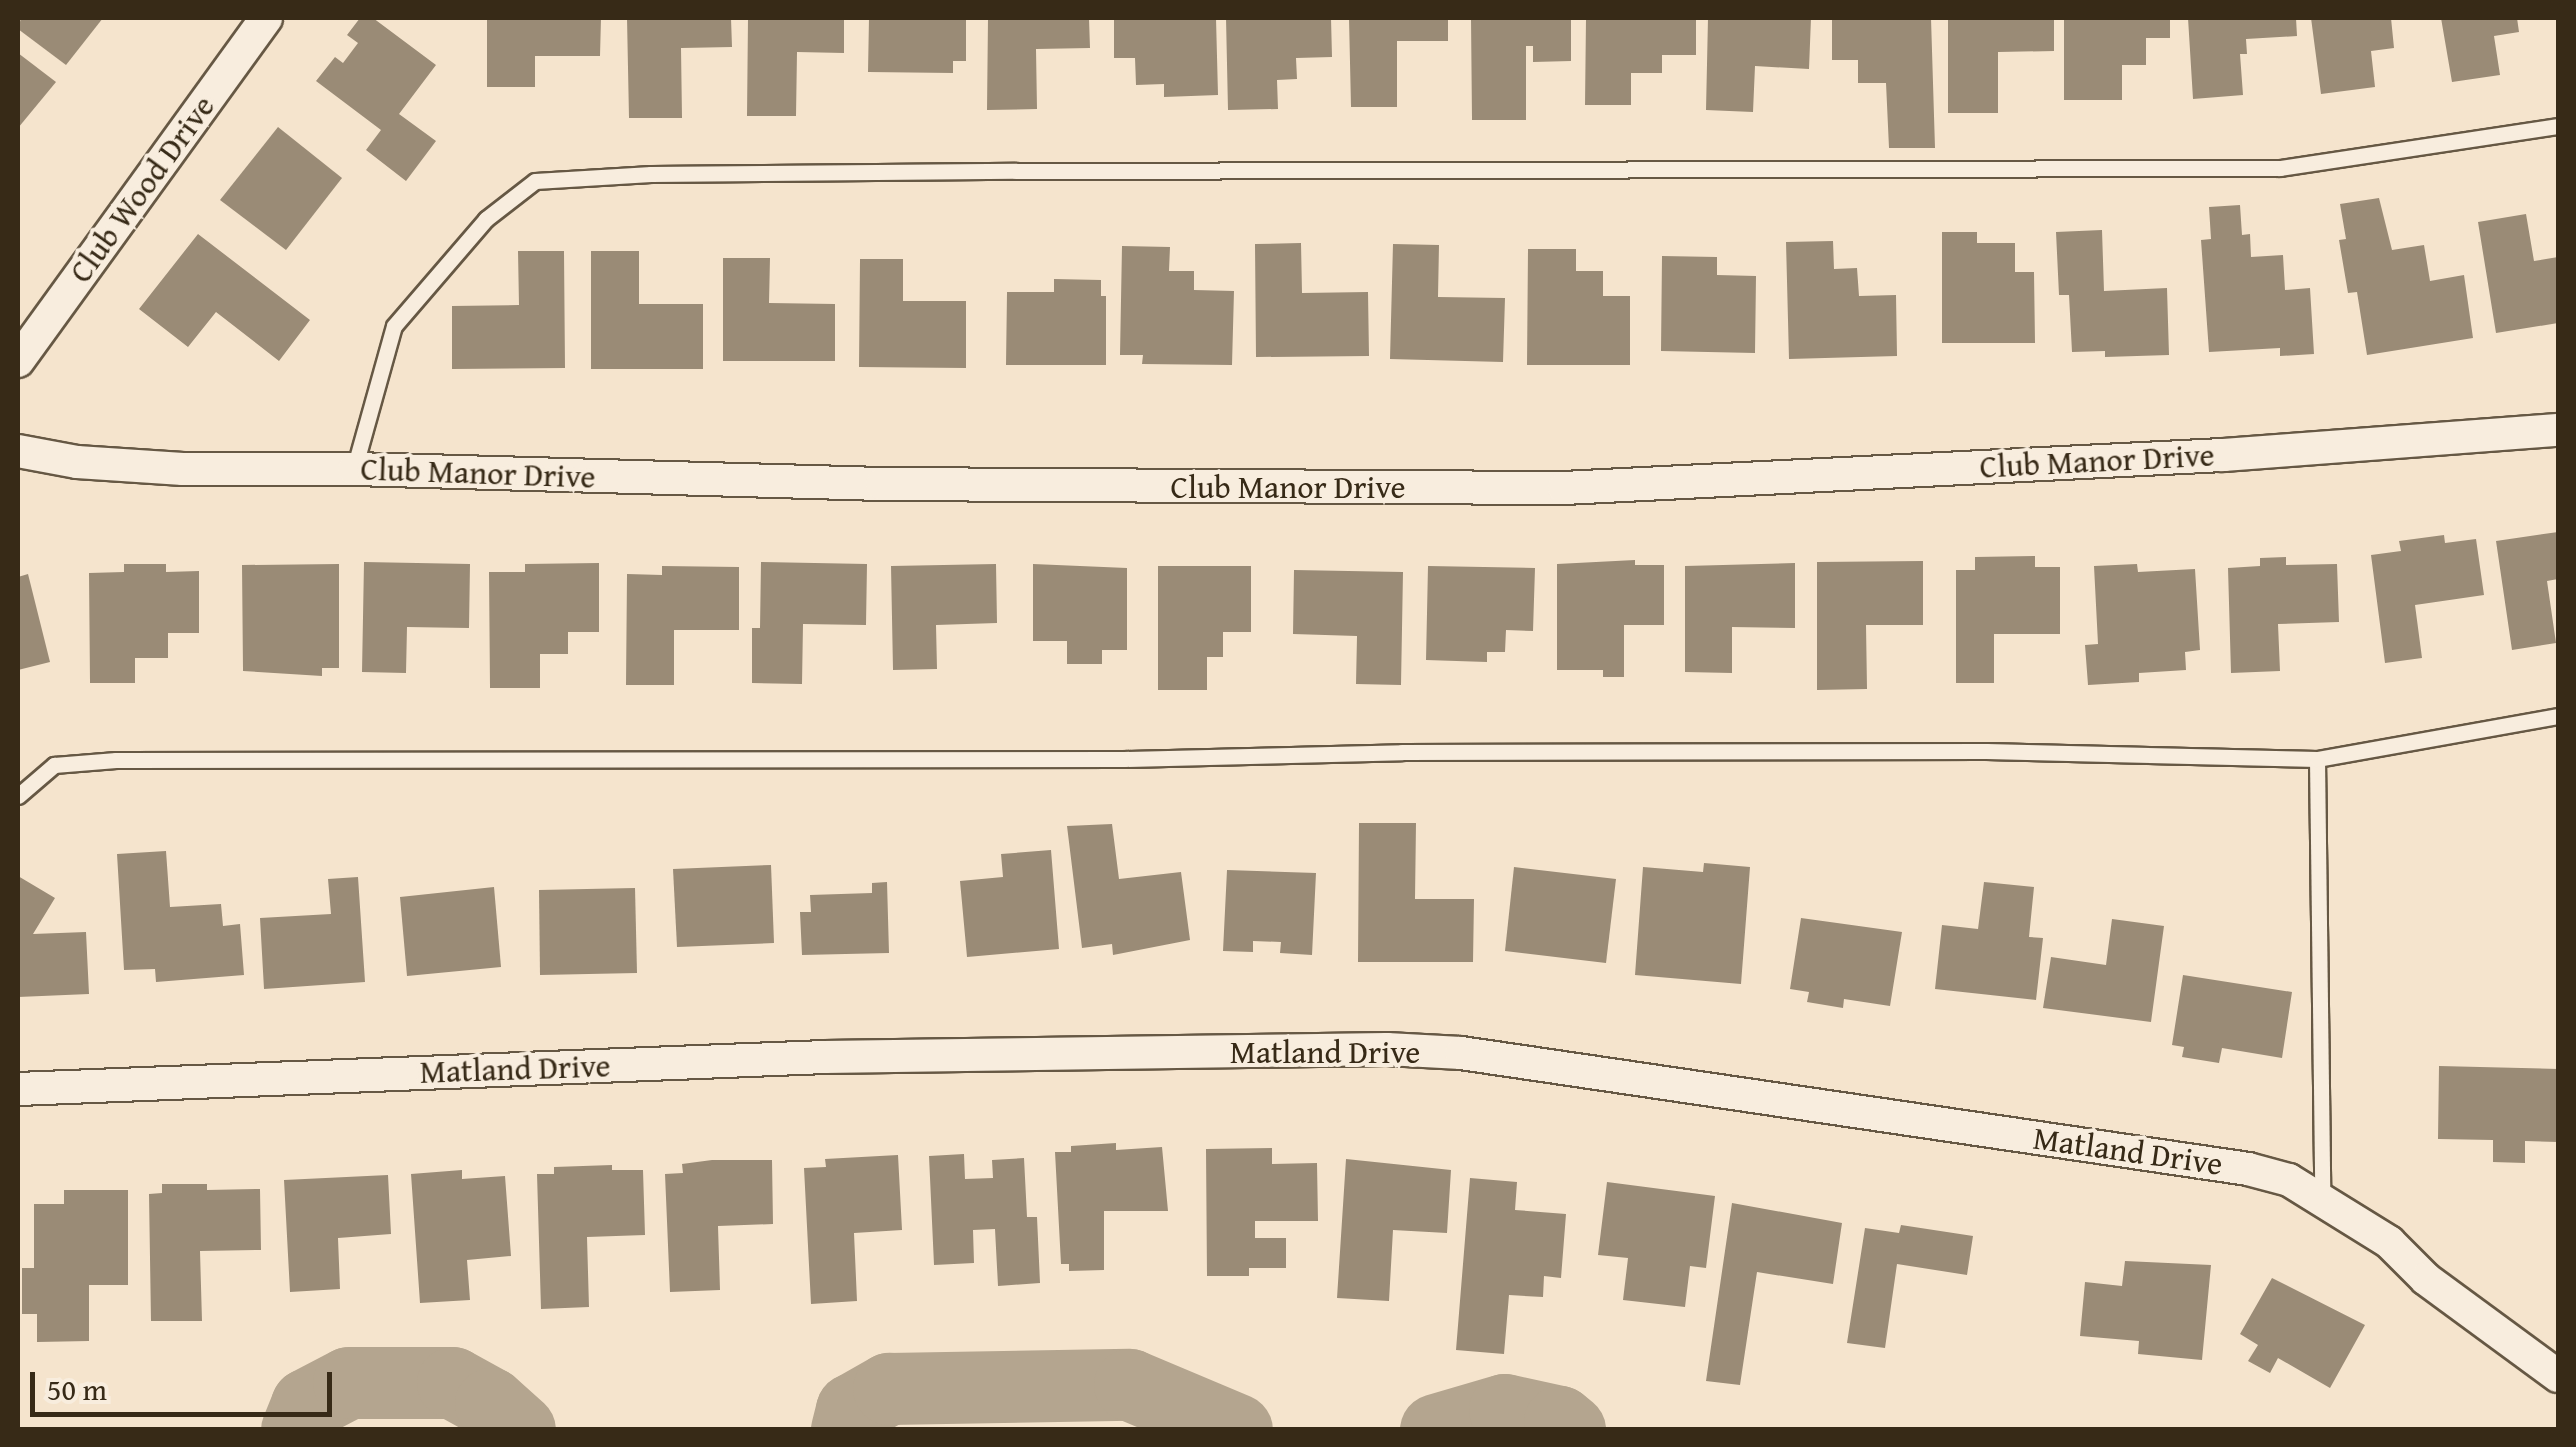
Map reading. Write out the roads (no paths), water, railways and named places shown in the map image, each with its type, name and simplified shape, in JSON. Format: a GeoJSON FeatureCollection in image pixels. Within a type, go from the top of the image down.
{"type":"FeatureCollection","features":[{"type":"Feature","properties":{"kind":"street","name":"Club Wood Drive"},"geometry":{"type":"LineString","coordinates":[[18,361],[266,18]]}},
{"type":"Feature","properties":{"kind":"street","name":"Club Manor Drive"},"geometry":{"type":"LineString","coordinates":[[18,451],[77,462],[183,469],[354,469],[882,484],[1564,488],[2223,455],[2558,430]]}},
{"type":"Feature","properties":{"kind":"street","name":"Matland Drive"},"geometry":{"type":"LineString","coordinates":[[18,1090],[824,1057],[1387,1049],[1462,1054],[2248,1169],[2289,1180],[2389,1242],[2426,1279],[2558,1376]]}},
{"type":"Feature","properties":{"kind":"lane"},"geometry":{"type":"LineString","coordinates":[[354,469],[394,326],[486,219],[535,181],[651,174],[2280,168],[2558,126]]}},
{"type":"Feature","properties":{"kind":"lane"},"geometry":{"type":"LineString","coordinates":[[18,796],[54,765],[116,760],[1124,759],[1402,752],[1986,751],[2317,759],[2558,716]]}},
{"type":"Feature","properties":{"kind":"lane"},"geometry":{"type":"LineString","coordinates":[[2317,759],[2322,1197]]}},
{"type":"Feature","properties":{"kind":"waterway"},"geometry":{"type":"LineString","coordinates":[[297,1430],[307,1405],[349,1383],[453,1383],[491,1404],[520,1430]]}},
{"type":"Feature","properties":{"kind":"waterway"},"geometry":{"type":"LineString","coordinates":[[847,1430],[852,1410],[889,1389],[1130,1385],[1237,1430]]}},
{"type":"Feature","properties":{"kind":"waterway"},"geometry":{"type":"LineString","coordinates":[[1436,1430],[1505,1410],[1560,1422],[1570,1430]]}}]}
